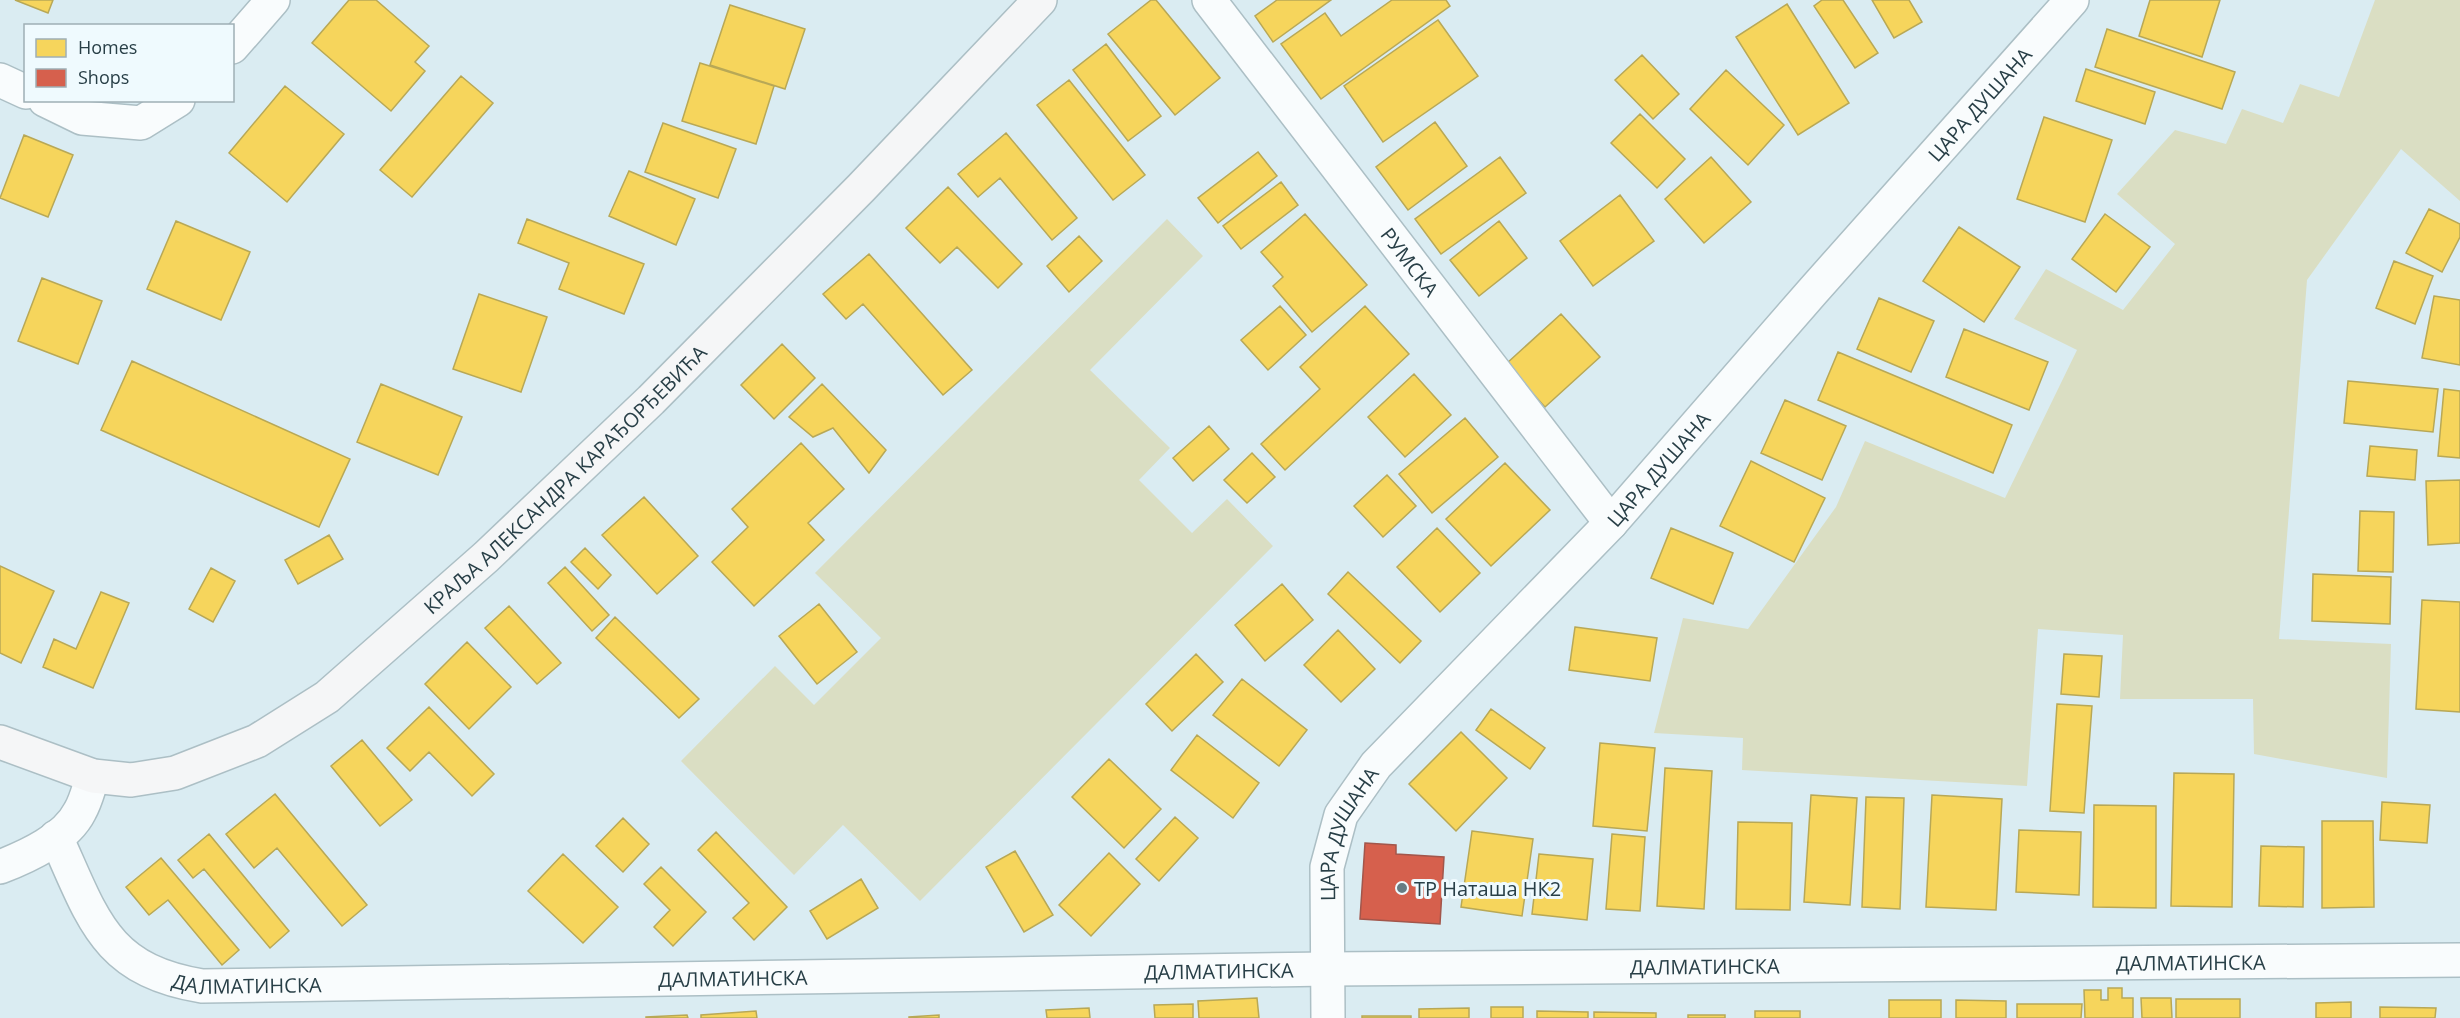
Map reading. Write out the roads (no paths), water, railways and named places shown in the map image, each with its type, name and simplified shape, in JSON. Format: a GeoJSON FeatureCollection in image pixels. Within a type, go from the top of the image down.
{"type":"FeatureCollection","features":[{"type":"Feature","properties":{"kind":"street"},"geometry":{"type":"LineString","coordinates":[[234,45],[273,0]]}},
{"type":"Feature","properties":{"kind":"street","name":"КРАЉА АЛЕКСАНДРА КАРАЂОРЂЕВИЋА"},"geometry":{"type":"LineString","coordinates":[[0,742],[93,776],[131,780],[175,773],[257,741],[327,697],[486,557],[651,400],[861,188],[1040,0]]}},
{"type":"Feature","properties":{"kind":"street","name":"РУМСКА"},"geometry":{"type":"LineString","coordinates":[[1209,0],[1611,523]]}},
{"type":"Feature","properties":{"kind":"street","name":"ЦАРА ДУШАНА"},"geometry":{"type":"LineString","coordinates":[[1328,1018],[1328,867],[1341,815],[1376,765],[1611,523],[1812,291],[2072,0]]}},
{"type":"Feature","properties":{"kind":"street"},"geometry":{"type":"LineString","coordinates":[[0,80],[24,91]]}},
{"type":"Feature","properties":{"kind":"street"},"geometry":{"type":"LineString","coordinates":[[49,102],[82,118],[141,123],[175,102]]}},
{"type":"Feature","properties":{"kind":"street"},"geometry":{"type":"LineString","coordinates":[[0,867],[56,837],[70,826],[81,811],[93,776]]}},
{"type":"Feature","properties":{"kind":"street","name":"ДАЛМАТИНСКА"},"geometry":{"type":"LineString","coordinates":[[56,837],[97,925],[112,946],[131,961],[156,975],[173,981],[202,986],[1328,969],[2460,960]]}},
{"type":"Feature","properties":{"kind":"place","name":"ТР Наташа НК2"},"geometry":{"type":"Point","coordinates":[1402,888]}}]}
